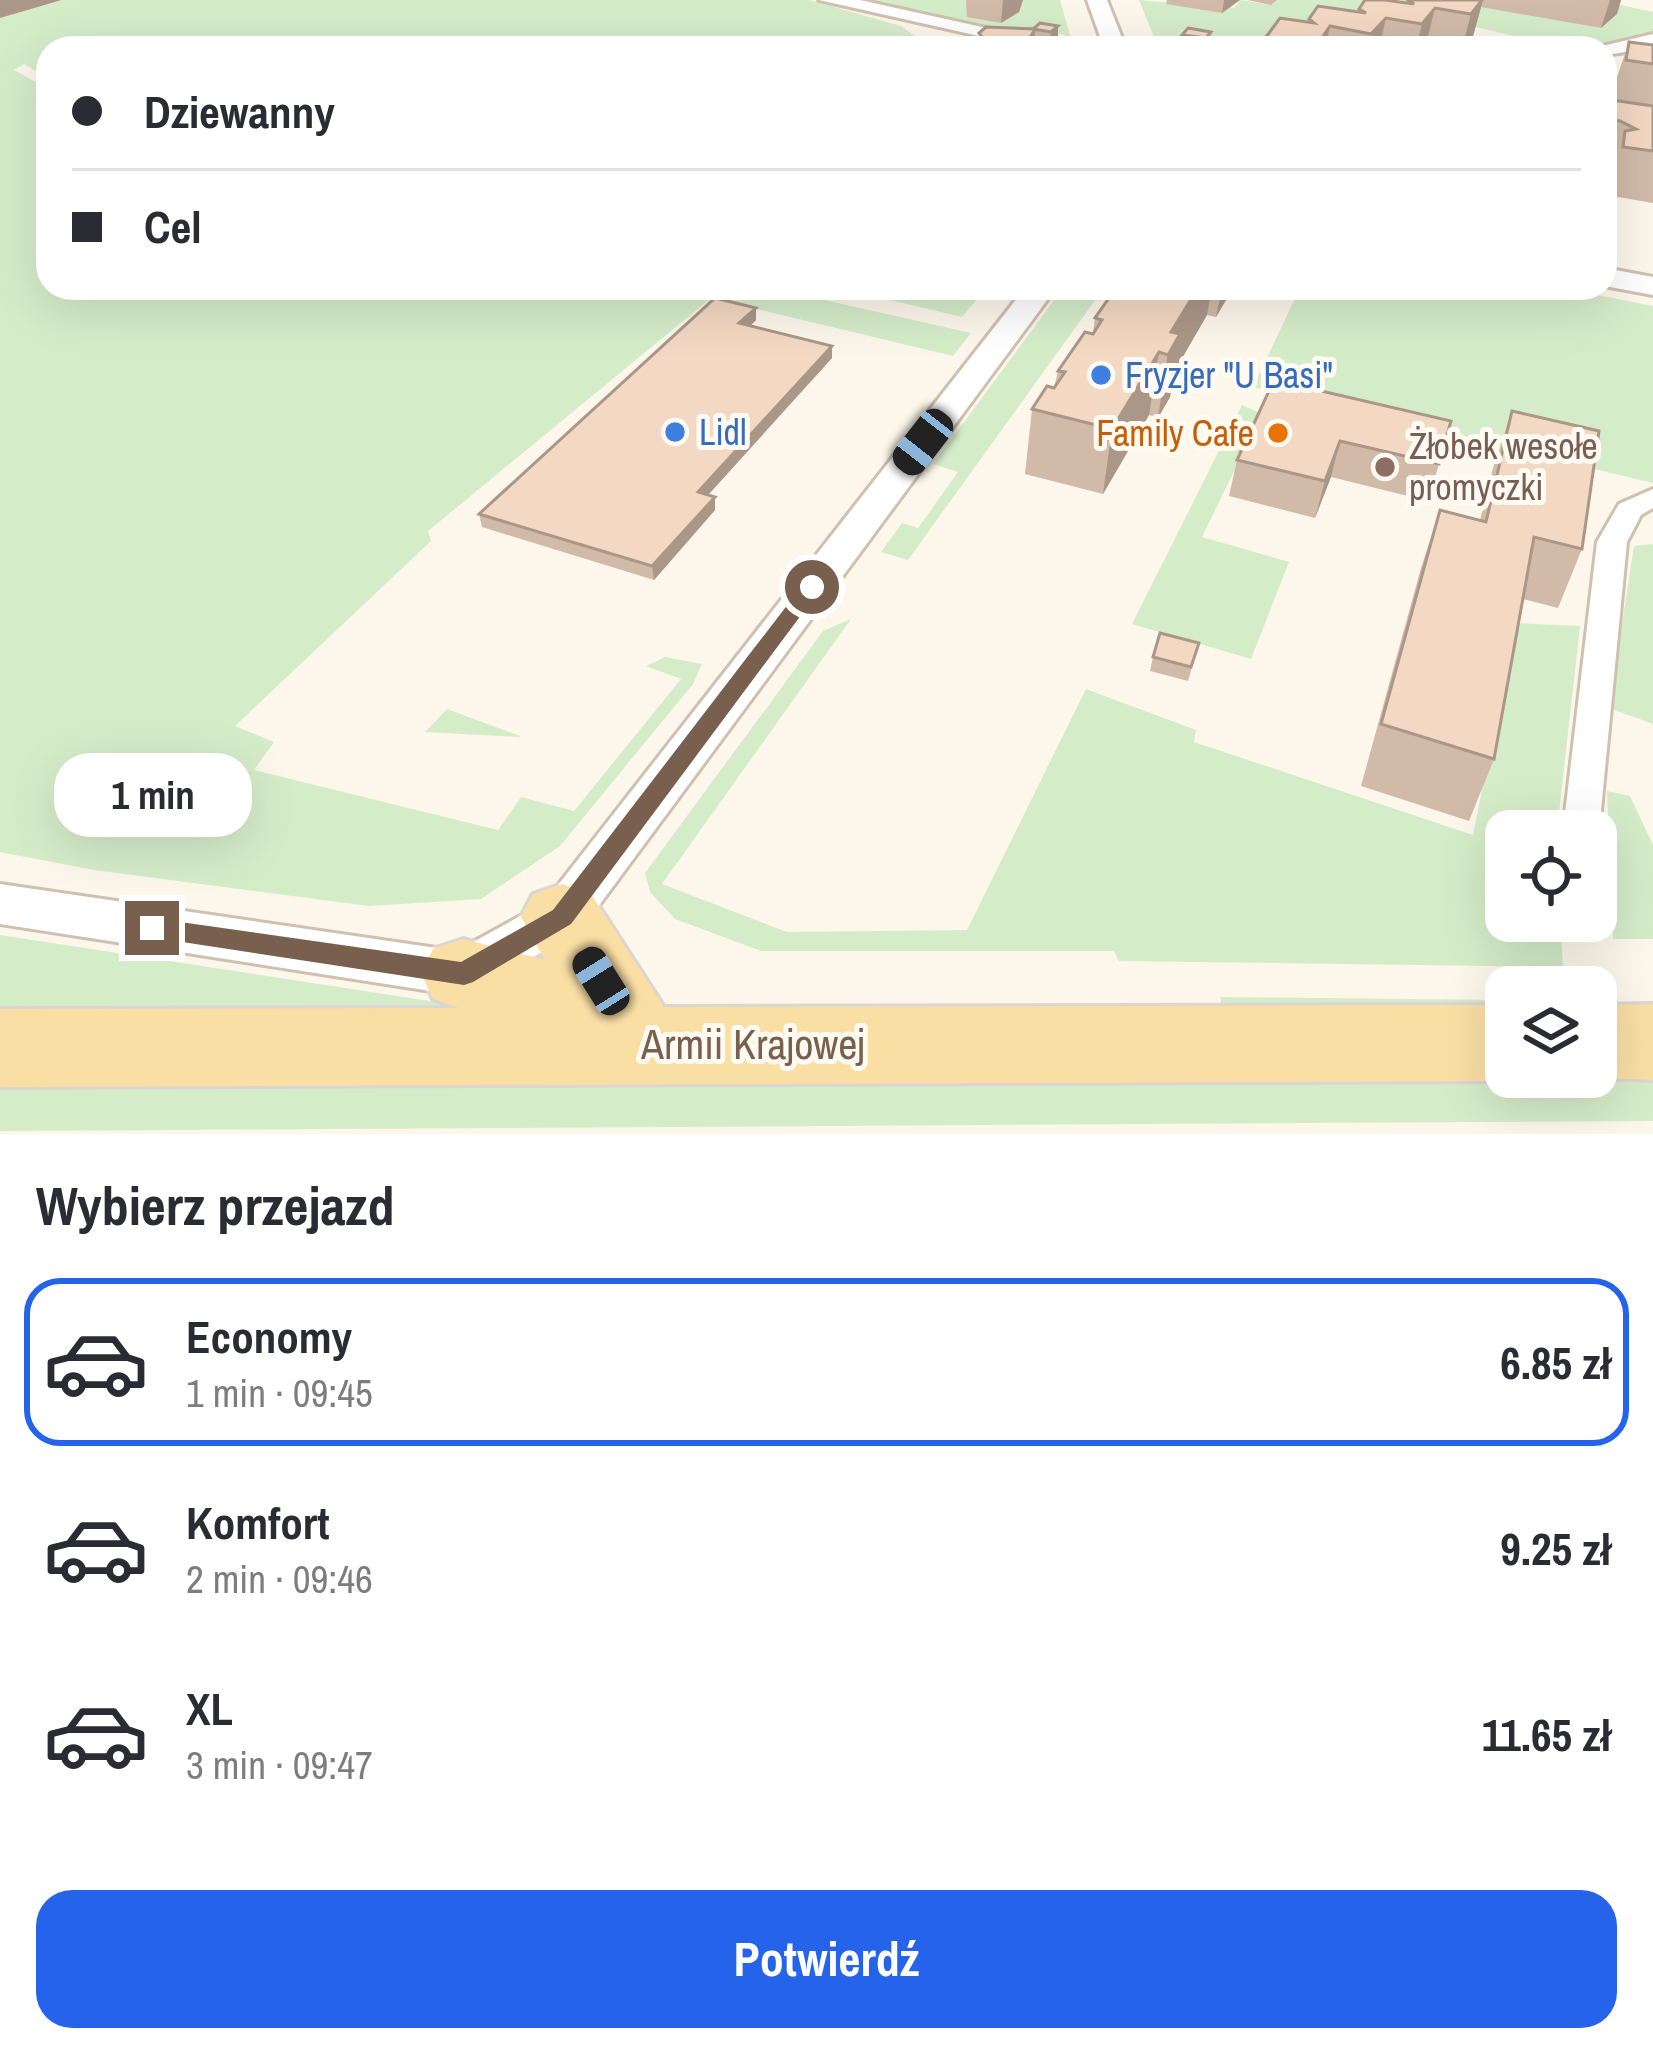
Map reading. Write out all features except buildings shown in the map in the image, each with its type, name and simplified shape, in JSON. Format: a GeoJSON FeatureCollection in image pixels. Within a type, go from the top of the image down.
{"type":"FeatureCollection","features":[{"type":"Feature","properties":{"kind":"main road"},"geometry":{"type":"LineString","coordinates":[[562,917],[640,1045]]}},
{"type":"Feature","properties":{"kind":"main road"},"geometry":{"type":"LineString","coordinates":[[464,974],[528,990],[640,1045]]}},
{"type":"Feature","properties":{"kind":"main road","name":"Armii Krajowej"},"geometry":{"type":"LineString","coordinates":[[0,1048],[1485,1042]]}},
{"type":"Feature","properties":{"kind":"main road"},"geometry":{"type":"LineString","coordinates":[[1617,1042],[1653,1042]]}},
{"type":"Feature","properties":{"kind":"street"},"geometry":{"type":"LineString","coordinates":[[829,0],[852,9],[1000,36]]}},
{"type":"Feature","properties":{"kind":"street"},"geometry":{"type":"LineString","coordinates":[[1097,0],[1110,36]]}},
{"type":"Feature","properties":{"kind":"street"},"geometry":{"type":"LineString","coordinates":[[1617,46],[1653,41]]}},
{"type":"Feature","properties":{"kind":"street"},"geometry":{"type":"LineString","coordinates":[[1617,279],[1653,286]]}},
{"type":"Feature","properties":{"kind":"street"},"geometry":{"type":"LineString","coordinates":[[0,904],[464,974],[562,917],[1032,300]]}},
{"type":"Feature","properties":{"kind":"street"},"geometry":{"type":"LineString","coordinates":[[1584,810],[1612,542],[1629,510],[1653,497]]}},
{"type":"Feature","properties":{"kind":"green space"},"geometry":{"type":"Polygon","coordinates":[[[63,0],[810,0],[901,26],[915,36],[36,36],[36,71],[24,64],[14,70],[36,82],[36,300],[709,300],[428,531],[431,541],[235,726],[274,742],[254,770],[498,830],[521,797],[574,811],[681,679],[646,666],[665,657],[702,664],[693,684],[560,846],[481,899],[369,906],[94,870],[0,852],[0,18],[63,0]]]}},
{"type":"Feature","properties":{"kind":"green space"},"geometry":{"type":"Polygon","coordinates":[[[841,0],[1060,0],[1070,36],[1036,30],[1016,36],[841,0]]]}},
{"type":"Feature","properties":{"kind":"green space"},"geometry":{"type":"Polygon","coordinates":[[[1139,0],[1234,8],[1241,0],[1270,5],[1274,0],[1453,0],[1601,28],[1616,15],[1602,1],[1653,12],[1653,36],[1617,41],[1617,36],[1513,36],[1438,18],[1285,36],[1154,36],[1139,0]]]}},
{"type":"Feature","properties":{"kind":"green space"},"geometry":{"type":"Polygon","coordinates":[[[1617,299],[1653,306],[1653,483],[1253,387],[1294,300],[1617,299]]]}},
{"type":"Feature","properties":{"kind":"green space"},"geometry":{"type":"Polygon","coordinates":[[[719,300],[824,300],[971,333],[953,356],[719,300]]]}},
{"type":"Feature","properties":{"kind":"green space"},"geometry":{"type":"Polygon","coordinates":[[[890,300],[976,300],[962,317],[890,300]]]}},
{"type":"Feature","properties":{"kind":"green space"},"geometry":{"type":"Polygon","coordinates":[[[1054,300],[1095,300],[908,560],[881,552],[902,523],[918,528],[958,472],[933,464],[1054,300]]]}},
{"type":"Feature","properties":{"kind":"green space"},"geometry":{"type":"Polygon","coordinates":[[[1242,405],[1262,414],[1202,537],[1289,562],[1251,659],[1132,624],[1242,405]]]}},
{"type":"Feature","properties":{"kind":"green space"},"geometry":{"type":"Polygon","coordinates":[[[1653,544],[1653,724],[1609,708],[1634,546],[1653,544]]]}},
{"type":"Feature","properties":{"kind":"green space"},"geometry":{"type":"Polygon","coordinates":[[[851,619],[662,884],[787,932],[967,930],[1086,689],[1196,730],[1194,742],[1473,835],[1515,623],[1580,626],[1559,810],[1485,810],[1485,942],[1561,942],[1563,966],[1119,961],[1114,951],[761,951],[675,919],[650,892],[645,873],[823,631],[851,619]]]}},
{"type":"Feature","properties":{"kind":"green space"},"geometry":{"type":"Polygon","coordinates":[[[447,709],[520,736],[520,737],[425,732],[447,709]]]}},
{"type":"Feature","properties":{"kind":"green space"},"geometry":{"type":"Polygon","coordinates":[[[1607,791],[1630,796],[1653,845],[1653,939],[1617,939],[1617,810],[1608,810],[1607,791]]]}},
{"type":"Feature","properties":{"kind":"green space"},"geometry":{"type":"Polygon","coordinates":[[[0,935],[475,1008],[0,1016],[0,935]]]}},
{"type":"Feature","properties":{"kind":"green space"},"geometry":{"type":"Polygon","coordinates":[[[1221,997],[1485,1000],[1485,1010],[1221,1003],[1221,997]]]}},
{"type":"Feature","properties":{"kind":"green space"},"geometry":{"type":"Polygon","coordinates":[[[1617,1074],[1653,1074],[1653,1121],[0,1131],[0,1085],[1485,1075],[1485,1098],[1617,1098],[1617,1074]]]}},
{"type":"Feature","properties":{"kind":"place","name":"Fryzjer \"U Basi\""},"geometry":{"type":"Point","coordinates":[1101,375]}},
{"type":"Feature","properties":{"kind":"place","name":"Lidl"},"geometry":{"type":"Point","coordinates":[675,432]}},
{"type":"Feature","properties":{"kind":"place","name":"Family Cafe"},"geometry":{"type":"Point","coordinates":[1278,433]}},
{"type":"Feature","properties":{"kind":"place","name":"Żłobek wesołe promyczki"},"geometry":{"type":"Point","coordinates":[1385,467]}},
{"type":"Feature","properties":{"kind":"route"},"geometry":{"type":"LineString","coordinates":[[152,928],[464,974],[562,917],[812,587]]}}]}
